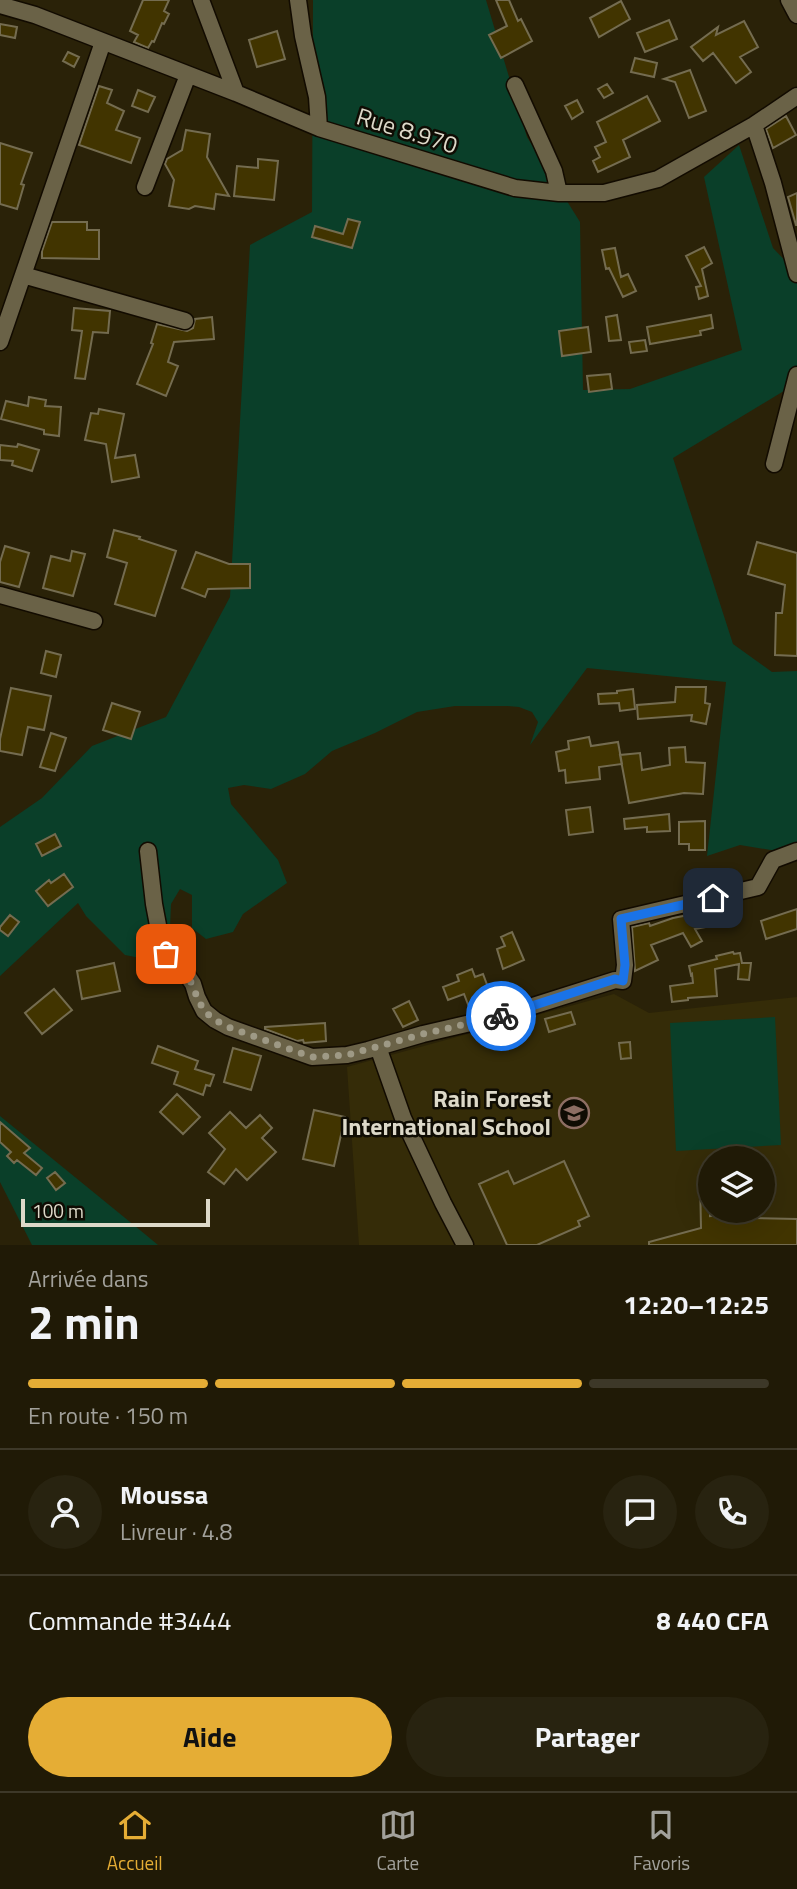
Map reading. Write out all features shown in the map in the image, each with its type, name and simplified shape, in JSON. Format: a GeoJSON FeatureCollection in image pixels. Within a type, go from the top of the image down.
{"type":"FeatureCollection","features":[{"type":"Feature","properties":{"kind":"street"},"geometry":{"type":"LineString","coordinates":[[201,0],[236,93]]}},
{"type":"Feature","properties":{"kind":"street"},"geometry":{"type":"LineString","coordinates":[[298,0],[317,97],[319,128]]}},
{"type":"Feature","properties":{"kind":"street"},"geometry":{"type":"LineString","coordinates":[[789,0],[797,15]]}},
{"type":"Feature","properties":{"kind":"street","name":"Rue 8.970"},"geometry":{"type":"LineString","coordinates":[[0,5],[35,15],[319,128],[515,188],[604,193],[658,179],[754,125],[797,96]]}},
{"type":"Feature","properties":{"kind":"street"},"geometry":{"type":"LineString","coordinates":[[0,342],[103,42]]}},
{"type":"Feature","properties":{"kind":"street"},"geometry":{"type":"LineString","coordinates":[[145,187],[188,75]]}},
{"type":"Feature","properties":{"kind":"street"},"geometry":{"type":"LineString","coordinates":[[515,85],[554,171],[559,192]]}},
{"type":"Feature","properties":{"kind":"street"},"geometry":{"type":"LineString","coordinates":[[754,125],[774,183],[797,274]]}},
{"type":"Feature","properties":{"kind":"street"},"geometry":{"type":"LineString","coordinates":[[23,275],[185,321]]}},
{"type":"Feature","properties":{"kind":"street"},"geometry":{"type":"LineString","coordinates":[[774,464],[797,375]]}},
{"type":"Feature","properties":{"kind":"street"},"geometry":{"type":"LineString","coordinates":[[0,595],[94,621]]}},
{"type":"Feature","properties":{"kind":"street"},"geometry":{"type":"LineString","coordinates":[[148,851],[161,941],[166,954],[185,972],[204,1011],[228,1027],[312,1057],[347,1055],[501,1016],[615,979],[623,981],[625,965],[621,919],[758,887],[773,860],[797,851]]}},
{"type":"Feature","properties":{"kind":"street"},"geometry":{"type":"LineString","coordinates":[[378,1047],[403,1118],[465,1245]]}},
{"type":"Feature","properties":{"kind":"shaded area","name":"Rain Forest International School"},"geometry":{"type":"Polygon","coordinates":[[[614,994],[649,1013],[797,997],[797,1245],[359,1245],[347,1067],[614,994]]]}},
{"type":"Feature","properties":{"kind":"green space"},"geometry":{"type":"Polygon","coordinates":[[[313,0],[486,0],[527,137],[580,222],[583,390],[630,389],[742,350],[704,177],[739,145],[773,248],[797,273],[797,383],[673,458],[733,644],[772,672],[797,671],[797,849],[789,853],[740,845],[707,856],[726,682],[587,668],[530,745],[538,722],[532,712],[507,706],[455,706],[417,712],[332,751],[305,774],[271,789],[244,785],[228,788],[231,804],[278,860],[287,883],[243,914],[233,932],[206,939],[192,928],[192,895],[180,889],[171,904],[170,928],[183,945],[185,972],[176,965],[125,955],[86,916],[78,903],[0,976],[0,827],[42,798],[92,746],[166,717],[230,597],[250,245],[312,212],[313,0]]]}},
{"type":"Feature","properties":{"kind":"green space"},"geometry":{"type":"Polygon","coordinates":[[[775,1017],[781,1145],[698,1146],[698,1150],[676,1151],[670,1023],[775,1017]]]}},
{"type":"Feature","properties":{"kind":"green space"},"geometry":{"type":"Polygon","coordinates":[[[0,1116],[158,1245],[32,1245],[0,1182],[0,1116]]]}},
{"type":"Feature","properties":{"kind":"building"},"geometry":{"type":"Polygon","coordinates":[[[143,0],[169,0],[164,11],[169,14],[148,48],[134,42],[138,35],[130,31],[143,0]]]}},
{"type":"Feature","properties":{"kind":"building"},"geometry":{"type":"Polygon","coordinates":[[[496,0],[509,0],[518,21],[521,19],[532,41],[501,58],[489,35],[507,26],[496,0]]]}},
{"type":"Feature","properties":{"kind":"building"},"geometry":{"type":"Polygon","coordinates":[[[621,1],[630,19],[599,37],[590,18],[621,1]]]}},
{"type":"Feature","properties":{"kind":"building"},"geometry":{"type":"Polygon","coordinates":[[[669,20],[677,39],[645,52],[637,33],[669,20]]]}},
{"type":"Feature","properties":{"kind":"building"},"geometry":{"type":"Polygon","coordinates":[[[744,21],[758,47],[740,57],[751,72],[736,83],[713,53],[703,61],[691,47],[718,27],[716,35],[744,21]]]}},
{"type":"Feature","properties":{"kind":"building"},"geometry":{"type":"Polygon","coordinates":[[[0,24],[17,27],[15,38],[0,35],[0,24]]]}},
{"type":"Feature","properties":{"kind":"building"},"geometry":{"type":"Polygon","coordinates":[[[277,31],[285,59],[257,67],[249,40],[277,31]]]}},
{"type":"Feature","properties":{"kind":"building"},"geometry":{"type":"Polygon","coordinates":[[[68,52],[79,57],[74,67],[63,61],[68,52]]]}},
{"type":"Feature","properties":{"kind":"building"},"geometry":{"type":"Polygon","coordinates":[[[635,58],[657,63],[654,77],[631,72],[635,58]]]}},
{"type":"Feature","properties":{"kind":"building"},"geometry":{"type":"Polygon","coordinates":[[[690,70],[706,111],[689,118],[675,82],[664,79],[690,70]]]}},
{"type":"Feature","properties":{"kind":"building"},"geometry":{"type":"Polygon","coordinates":[[[607,84],[613,93],[604,98],[598,89],[607,84]]]}},
{"type":"Feature","properties":{"kind":"building"},"geometry":{"type":"Polygon","coordinates":[[[99,86],[112,90],[107,103],[124,111],[116,130],[140,138],[131,163],[79,145],[99,86]]]}},
{"type":"Feature","properties":{"kind":"building"},"geometry":{"type":"Polygon","coordinates":[[[138,90],[155,97],[148,112],[132,106],[138,90]]]}},
{"type":"Feature","properties":{"kind":"building"},"geometry":{"type":"Polygon","coordinates":[[[647,96],[660,121],[623,140],[630,157],[598,172],[593,161],[600,157],[595,147],[606,142],[597,122],[647,96]]]}},
{"type":"Feature","properties":{"kind":"building"},"geometry":{"type":"Polygon","coordinates":[[[577,100],[583,112],[572,119],[565,106],[577,100]]]}},
{"type":"Feature","properties":{"kind":"building"},"geometry":{"type":"Polygon","coordinates":[[[786,116],[796,135],[773,148],[766,129],[786,116]]]}},
{"type":"Feature","properties":{"kind":"building"},"geometry":{"type":"Polygon","coordinates":[[[186,130],[210,134],[207,157],[229,196],[216,194],[214,209],[169,206],[174,180],[165,164],[167,159],[182,150],[186,130]]]}},
{"type":"Feature","properties":{"kind":"building"},"geometry":{"type":"Polygon","coordinates":[[[0,143],[32,153],[21,184],[24,185],[17,209],[0,204],[0,143]]]}},
{"type":"Feature","properties":{"kind":"building"},"geometry":{"type":"Polygon","coordinates":[[[258,159],[278,161],[274,200],[234,196],[237,166],[258,168],[258,159]]]}},
{"type":"Feature","properties":{"kind":"building"},"geometry":{"type":"Polygon","coordinates":[[[797,193],[797,225],[796,225],[788,197],[797,193]]]}},
{"type":"Feature","properties":{"kind":"building"},"geometry":{"type":"Polygon","coordinates":[[[348,219],[360,222],[352,248],[312,237],[315,226],[343,234],[348,219]]]}},
{"type":"Feature","properties":{"kind":"building"},"geometry":{"type":"Polygon","coordinates":[[[52,222],[87,222],[87,230],[99,230],[99,259],[42,258],[52,222]]]}},
{"type":"Feature","properties":{"kind":"building"},"geometry":{"type":"Polygon","coordinates":[[[704,247],[712,263],[702,269],[708,296],[699,299],[696,287],[701,286],[686,256],[704,247]]]}},
{"type":"Feature","properties":{"kind":"building"},"geometry":{"type":"Polygon","coordinates":[[[615,248],[621,277],[628,274],[636,291],[623,297],[609,268],[606,269],[602,250],[615,248]]]}},
{"type":"Feature","properties":{"kind":"building"},"geometry":{"type":"Polygon","coordinates":[[[74,308],[110,311],[108,333],[93,332],[85,379],[75,378],[82,331],[72,330],[74,308]]]}},
{"type":"Feature","properties":{"kind":"building"},"geometry":{"type":"Polygon","coordinates":[[[617,315],[621,340],[609,341],[606,317],[617,315]]]}},
{"type":"Feature","properties":{"kind":"building"},"geometry":{"type":"Polygon","coordinates":[[[711,315],[713,328],[700,331],[701,335],[650,344],[647,327],[711,315]]]}},
{"type":"Feature","properties":{"kind":"building"},"geometry":{"type":"Polygon","coordinates":[[[212,317],[214,339],[174,342],[168,362],[178,366],[166,396],[137,384],[153,344],[151,343],[157,324],[187,331],[193,328],[195,319],[212,317]]]}},
{"type":"Feature","properties":{"kind":"building"},"geometry":{"type":"Polygon","coordinates":[[[588,327],[591,352],[562,356],[559,331],[588,327]]]}},
{"type":"Feature","properties":{"kind":"building"},"geometry":{"type":"Polygon","coordinates":[[[645,340],[647,351],[631,353],[629,342],[645,340]]]}},
{"type":"Feature","properties":{"kind":"building"},"geometry":{"type":"Polygon","coordinates":[[[610,374],[612,389],[589,392],[587,376],[610,374]]]}},
{"type":"Feature","properties":{"kind":"building"},"geometry":{"type":"Polygon","coordinates":[[[29,397],[46,400],[45,406],[61,407],[59,436],[44,434],[44,430],[1,419],[6,401],[28,406],[29,397]]]}},
{"type":"Feature","properties":{"kind":"building"},"geometry":{"type":"Polygon","coordinates":[[[99,409],[124,414],[115,458],[135,455],[139,477],[112,482],[106,444],[85,440],[91,413],[98,414],[99,409]]]}},
{"type":"Feature","properties":{"kind":"building"},"geometry":{"type":"Polygon","coordinates":[[[18,444],[39,450],[32,471],[12,465],[13,461],[0,460],[0,445],[17,447],[18,444]]]}},
{"type":"Feature","properties":{"kind":"building"},"geometry":{"type":"Polygon","coordinates":[[[114,530],[176,551],[155,616],[115,604],[127,563],[107,557],[114,530]]]}},
{"type":"Feature","properties":{"kind":"building"},"geometry":{"type":"Polygon","coordinates":[[[757,542],[797,553],[797,656],[775,655],[776,613],[782,613],[785,585],[748,574],[757,542]]]}},
{"type":"Feature","properties":{"kind":"building"},"geometry":{"type":"Polygon","coordinates":[[[5,546],[29,553],[19,587],[0,582],[0,562],[5,546]]]}},
{"type":"Feature","properties":{"kind":"building"},"geometry":{"type":"Polygon","coordinates":[[[72,551],[85,554],[73,596],[43,588],[51,556],[70,561],[72,551]]]}},
{"type":"Feature","properties":{"kind":"building"},"geometry":{"type":"Polygon","coordinates":[[[196,552],[229,564],[250,564],[250,588],[208,589],[205,597],[182,588],[196,552]]]}},
{"type":"Feature","properties":{"kind":"building"},"geometry":{"type":"Polygon","coordinates":[[[46,651],[61,655],[56,677],[41,673],[46,651]]]}},
{"type":"Feature","properties":{"kind":"building"},"geometry":{"type":"Polygon","coordinates":[[[676,687],[706,687],[705,703],[710,704],[706,724],[691,721],[692,715],[638,719],[637,705],[675,702],[676,687]]]}},
{"type":"Feature","properties":{"kind":"building"},"geometry":{"type":"Polygon","coordinates":[[[11,688],[51,696],[44,730],[28,727],[22,755],[0,751],[11,688]]]}},
{"type":"Feature","properties":{"kind":"building"},"geometry":{"type":"Polygon","coordinates":[[[633,689],[635,709],[620,711],[619,703],[599,704],[598,694],[633,689]]]}},
{"type":"Feature","properties":{"kind":"building"},"geometry":{"type":"Polygon","coordinates":[[[112,703],[140,712],[131,739],[103,730],[112,703]]]}},
{"type":"Feature","properties":{"kind":"building"},"geometry":{"type":"Polygon","coordinates":[[[51,733],[66,738],[55,771],[40,767],[51,733]]]}},
{"type":"Feature","properties":{"kind":"building"},"geometry":{"type":"Polygon","coordinates":[[[589,737],[591,746],[618,742],[622,764],[599,767],[600,779],[566,783],[565,770],[559,771],[556,752],[569,749],[568,741],[589,737]]]}},
{"type":"Feature","properties":{"kind":"building"},"geometry":{"type":"Polygon","coordinates":[[[685,747],[686,762],[705,763],[703,794],[684,793],[629,803],[620,755],[640,753],[642,770],[670,765],[669,748],[685,747]]]}},
{"type":"Feature","properties":{"kind":"building"},"geometry":{"type":"Polygon","coordinates":[[[590,807],[593,832],[569,835],[566,810],[590,807]]]}},
{"type":"Feature","properties":{"kind":"building"},"geometry":{"type":"Polygon","coordinates":[[[669,814],[670,831],[647,832],[647,827],[625,829],[624,819],[669,814]]]}},
{"type":"Feature","properties":{"kind":"building"},"geometry":{"type":"Polygon","coordinates":[[[705,821],[705,850],[689,850],[689,844],[679,844],[679,822],[705,821]]]}},
{"type":"Feature","properties":{"kind":"building"},"geometry":{"type":"Polygon","coordinates":[[[55,834],[61,846],[42,856],[36,844],[55,834]]]}},
{"type":"Feature","properties":{"kind":"building"},"geometry":{"type":"Polygon","coordinates":[[[64,874],[73,887],[48,906],[36,891],[49,880],[51,883],[64,874]]]}},
{"type":"Feature","properties":{"kind":"building"},"geometry":{"type":"Polygon","coordinates":[[[797,909],[797,929],[766,939],[761,921],[797,909]]]}},
{"type":"Feature","properties":{"kind":"building"},"geometry":{"type":"Polygon","coordinates":[[[704,912],[706,927],[695,929],[702,941],[691,947],[683,933],[651,945],[658,960],[635,971],[632,927],[649,923],[650,926],[704,912]]]}},
{"type":"Feature","properties":{"kind":"building"},"geometry":{"type":"Polygon","coordinates":[[[10,915],[19,922],[8,936],[0,927],[10,915]]]}},
{"type":"Feature","properties":{"kind":"building"},"geometry":{"type":"Polygon","coordinates":[[[512,932],[524,960],[503,969],[497,949],[505,946],[501,937],[512,932]]]}},
{"type":"Feature","properties":{"kind":"building"},"geometry":{"type":"Polygon","coordinates":[[[733,952],[740,953],[742,963],[751,963],[749,980],[738,979],[739,964],[715,969],[717,996],[672,1002],[670,986],[693,983],[689,966],[733,952]]]}},
{"type":"Feature","properties":{"kind":"building"},"geometry":{"type":"Polygon","coordinates":[[[114,963],[120,991],[82,999],[77,971],[114,963]]]}},
{"type":"Feature","properties":{"kind":"building"},"geometry":{"type":"Polygon","coordinates":[[[472,969],[475,977],[483,974],[492,998],[469,1007],[464,994],[448,1000],[443,987],[459,981],[457,975],[472,969]]]}},
{"type":"Feature","properties":{"kind":"building"},"geometry":{"type":"Polygon","coordinates":[[[54,989],[72,1010],[42,1034],[25,1013],[54,989]]]}},
{"type":"Feature","properties":{"kind":"building"},"geometry":{"type":"Polygon","coordinates":[[[409,1001],[418,1020],[403,1027],[393,1009],[409,1001]]]}},
{"type":"Feature","properties":{"kind":"building"},"geometry":{"type":"Polygon","coordinates":[[[571,1012],[575,1024],[549,1032],[545,1019],[571,1012]]]}},
{"type":"Feature","properties":{"kind":"building"},"geometry":{"type":"Polygon","coordinates":[[[325,1023],[326,1041],[304,1043],[303,1040],[297,1041],[265,1029],[265,1027],[325,1023]]]}},
{"type":"Feature","properties":{"kind":"building"},"geometry":{"type":"Polygon","coordinates":[[[630,1042],[631,1058],[621,1059],[619,1043],[630,1042]]]}},
{"type":"Feature","properties":{"kind":"building"},"geometry":{"type":"Polygon","coordinates":[[[158,1046],[198,1061],[195,1069],[214,1075],[210,1086],[206,1085],[203,1095],[174,1084],[178,1072],[152,1063],[158,1046]]]}},
{"type":"Feature","properties":{"kind":"building"},"geometry":{"type":"Polygon","coordinates":[[[233,1048],[261,1056],[251,1090],[224,1082],[233,1048]]]}},
{"type":"Feature","properties":{"kind":"building"},"geometry":{"type":"Polygon","coordinates":[[[177,1094],[200,1117],[183,1134],[160,1112],[177,1094]]]}},
{"type":"Feature","properties":{"kind":"building"},"geometry":{"type":"Polygon","coordinates":[[[314,1110],[345,1117],[334,1166],[303,1159],[314,1110]]]}},
{"type":"Feature","properties":{"kind":"building"},"geometry":{"type":"Polygon","coordinates":[[[230,1112],[246,1128],[260,1115],[272,1128],[262,1138],[276,1152],[247,1180],[236,1169],[224,1184],[208,1172],[225,1149],[209,1133],[230,1112]]]}},
{"type":"Feature","properties":{"kind":"building"},"geometry":{"type":"Polygon","coordinates":[[[0,1122],[30,1148],[24,1153],[42,1168],[36,1175],[17,1160],[14,1163],[7,1156],[11,1152],[0,1142],[0,1122]]]}},
{"type":"Feature","properties":{"kind":"building"},"geometry":{"type":"Polygon","coordinates":[[[564,1161],[589,1216],[578,1221],[580,1226],[537,1245],[507,1245],[479,1184],[508,1171],[514,1184],[564,1161]]]}},
{"type":"Feature","properties":{"kind":"building"},"geometry":{"type":"Polygon","coordinates":[[[55,1172],[65,1183],[56,1190],[47,1178],[55,1172]]]}},
{"type":"Feature","properties":{"kind":"building"},"geometry":{"type":"Polygon","coordinates":[[[775,1218],[797,1219],[797,1245],[649,1245],[649,1242],[701,1228],[701,1223],[775,1223],[775,1218]]]}},
{"type":"Feature","properties":{"kind":"way so far"},"geometry":{"type":"LineString","coordinates":[[166,954],[185,972],[204,1011],[215,1020],[312,1057],[347,1055],[501,1016]]}},
{"type":"Feature","properties":{"kind":"place","name":"Rain Forest International School"},"geometry":{"type":"Point","coordinates":[574,1113]}},
{"type":"Feature","properties":{"kind":"route"},"geometry":{"type":"LineString","coordinates":[[501,1016],[615,979],[623,981],[625,965],[621,919],[713,898]]}}]}
